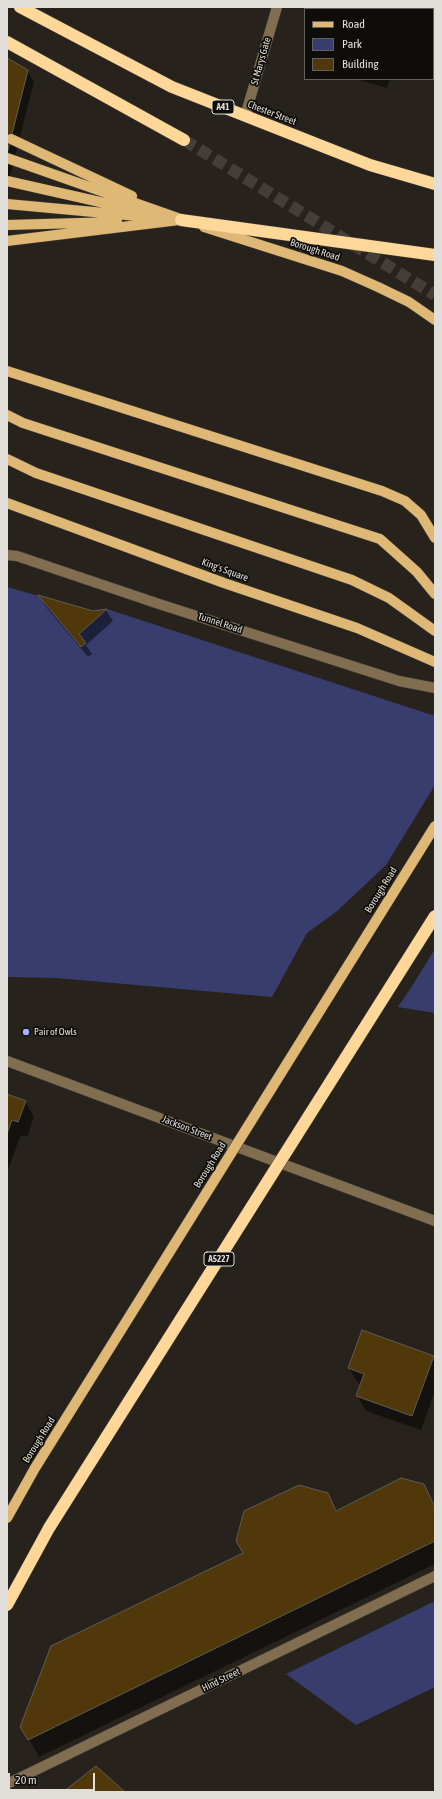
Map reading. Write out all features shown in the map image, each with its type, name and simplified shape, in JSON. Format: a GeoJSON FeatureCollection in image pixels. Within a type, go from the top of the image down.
{"type":"FeatureCollection","features":[{"type":"Feature","properties":{"kind":"highway","name":"Chester Street"},"geometry":{"type":"LineString","coordinates":[[20,7],[172,87],[370,165],[435,184]]}},
{"type":"Feature","properties":{"kind":"highway"},"geometry":{"type":"LineString","coordinates":[[7,42],[184,140]]}},
{"type":"Feature","properties":{"kind":"highway"},"geometry":{"type":"LineString","coordinates":[[181,220],[435,255]]}},
{"type":"Feature","properties":{"kind":"highway","name":"A5227"},"geometry":{"type":"LineString","coordinates":[[7,1605],[53,1521],[435,916]]}},
{"type":"Feature","properties":{"kind":"main road"},"geometry":{"type":"LineString","coordinates":[[11,139],[181,220]]}},
{"type":"Feature","properties":{"kind":"main road"},"geometry":{"type":"LineString","coordinates":[[7,158],[181,220]]}},
{"type":"Feature","properties":{"kind":"main road"},"geometry":{"type":"LineString","coordinates":[[7,181],[181,220]]}},
{"type":"Feature","properties":{"kind":"main road"},"geometry":{"type":"LineString","coordinates":[[7,204],[181,220]]}},
{"type":"Feature","properties":{"kind":"main road"},"geometry":{"type":"LineString","coordinates":[[7,225],[181,220]]}},
{"type":"Feature","properties":{"kind":"main road"},"geometry":{"type":"LineString","coordinates":[[7,241],[181,220]]}},
{"type":"Feature","properties":{"kind":"main road","name":"Borough Road"},"geometry":{"type":"LineString","coordinates":[[181,220],[342,272],[378,286],[409,302],[435,320]]}},
{"type":"Feature","properties":{"kind":"main road"},"geometry":{"type":"LineString","coordinates":[[7,371],[382,491],[404,501],[421,515],[435,538]]}},
{"type":"Feature","properties":{"kind":"main road"},"geometry":{"type":"LineString","coordinates":[[7,415],[23,422],[380,539],[417,572],[435,594]]}},
{"type":"Feature","properties":{"kind":"main road"},"geometry":{"type":"LineString","coordinates":[[7,460],[36,473],[352,580],[389,598],[435,631]]}},
{"type":"Feature","properties":{"kind":"main road","name":"King's Square"},"geometry":{"type":"LineString","coordinates":[[7,503],[224,583],[357,628],[435,662]]}},
{"type":"Feature","properties":{"kind":"main road","name":"Borough Road"},"geometry":{"type":"LineString","coordinates":[[7,1518],[35,1468],[435,826]]}},
{"type":"Feature","properties":{"kind":"street","name":"St Marys Gate"},"geometry":{"type":"LineString","coordinates":[[245,116],[277,7]]}},
{"type":"Feature","properties":{"kind":"street","name":"Tunnel Road"},"geometry":{"type":"LineString","coordinates":[[7,555],[17,556],[159,604],[399,681],[435,688]]}},
{"type":"Feature","properties":{"kind":"street","name":"Jackson Street"},"geometry":{"type":"LineString","coordinates":[[7,1061],[435,1221]]}},
{"type":"Feature","properties":{"kind":"street","name":"Hind Street"},"geometry":{"type":"LineString","coordinates":[[7,1784],[435,1576]]}},
{"type":"Feature","properties":{"kind":"green space"},"geometry":{"type":"Polygon","coordinates":[[[7,587],[92,611],[107,609],[435,716],[435,785],[386,865],[336,912],[307,933],[272,997],[57,978],[7,977],[7,587]]]}},
{"type":"Feature","properties":{"kind":"green space"},"geometry":{"type":"Polygon","coordinates":[[[435,949],[435,1013],[398,1007],[412,986],[435,949]]]}},
{"type":"Feature","properties":{"kind":"green space"},"geometry":{"type":"Polygon","coordinates":[[[435,1601],[435,1687],[356,1725],[286,1674],[435,1601]]]}},
{"type":"Feature","properties":{"kind":"building"},"geometry":{"type":"Polygon","coordinates":[[[316,7],[398,7],[398,8],[316,7]]]}},
{"type":"Feature","properties":{"kind":"building"},"geometry":{"type":"Polygon","coordinates":[[[7,58],[28,70],[7,154],[7,58]]]}},
{"type":"Feature","properties":{"kind":"building"},"geometry":{"type":"Polygon","coordinates":[[[38,595],[93,611],[107,609],[79,634],[86,643],[81,647],[38,595]]]}},
{"type":"Feature","properties":{"kind":"building"},"geometry":{"type":"Polygon","coordinates":[[[7,1094],[26,1101],[18,1122],[12,1120],[7,1134],[7,1094]]]}},
{"type":"Feature","properties":{"kind":"building"},"geometry":{"type":"Polygon","coordinates":[[[362,1330],[434,1356],[412,1416],[356,1396],[364,1374],[348,1368],[362,1330]]]}},
{"type":"Feature","properties":{"kind":"building"},"geometry":{"type":"Polygon","coordinates":[[[401,1478],[424,1484],[435,1507],[435,1541],[28,1740],[20,1727],[51,1646],[243,1553],[236,1541],[244,1511],[299,1485],[328,1493],[336,1511],[401,1478]]]}},
{"type":"Feature","properties":{"kind":"building"},"geometry":{"type":"Polygon","coordinates":[[[96,1766],[125,1792],[63,1792],[96,1766]]]}},
{"type":"Feature","properties":{"kind":"tunnel"},"geometry":{"type":"LineString","coordinates":[[184,140],[435,295]]}},
{"type":"Feature","properties":{"kind":"place","name":"Pair of Owls"},"geometry":{"type":"Point","coordinates":[26,1032]}}]}
